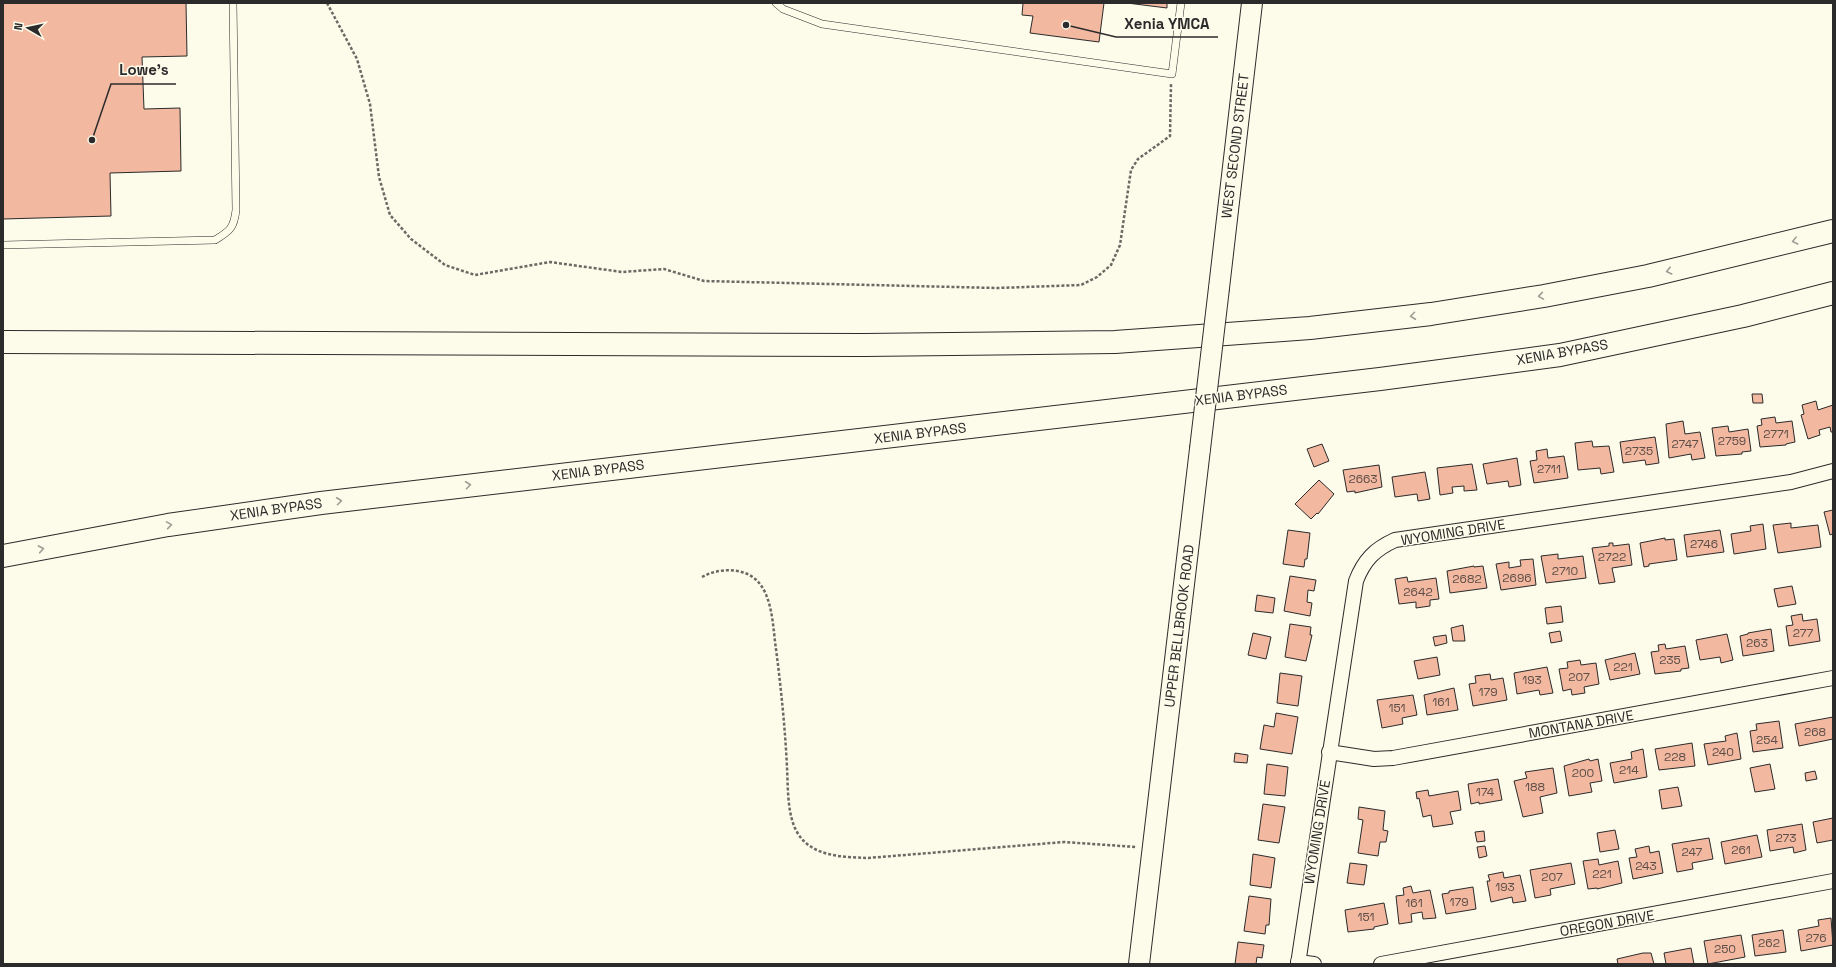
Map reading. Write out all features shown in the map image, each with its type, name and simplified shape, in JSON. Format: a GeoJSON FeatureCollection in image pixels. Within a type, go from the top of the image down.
{"type":"FeatureCollection","features":[{"type":"Feature","properties":{"kind":"highway"},"geometry":{"type":"LineString","coordinates":[[3,342],[856,345],[1115,342],[1317,327],[1431,314],[1648,276],[1833,231]]}},
{"type":"Feature","properties":{"kind":"highway","name":"XENIA BYPASS"},"geometry":{"type":"LineString","coordinates":[[3,556],[168,525],[321,503],[1380,379],[1560,354],[1743,316],[1833,293]]}},
{"type":"Feature","properties":{"kind":"highway"},"geometry":{"type":"LineString","coordinates":[[3,330],[41,331],[202,342]]}},
{"type":"Feature","properties":{"kind":"main road","name":"WEST SECOND STREET"},"geometry":{"type":"LineString","coordinates":[[1219,288],[1252,3]]}},
{"type":"Feature","properties":{"kind":"main road","name":"UPPER BELLBROOK ROAD"},"geometry":{"type":"LineString","coordinates":[[1138,964],[1219,288]]}},
{"type":"Feature","properties":{"kind":"street","name":"WYOMING DRIVE"},"geometry":{"type":"LineString","coordinates":[[1298,963],[1356,581],[1361,568],[1368,558],[1381,546],[1395,540],[1791,482],[1833,471]]}},
{"type":"Feature","properties":{"kind":"street","name":"MONTANA DRIVE"},"geometry":{"type":"LineString","coordinates":[[1329,752],[1374,759],[1393,758],[1833,678]]}},
{"type":"Feature","properties":{"kind":"street","name":"OREGON DRIVE"},"geometry":{"type":"LineString","coordinates":[[1381,964],[1833,881]]}},
{"type":"Feature","properties":{"kind":"street"},"geometry":{"type":"LineString","coordinates":[[1298,963],[1314,964]]}},
{"type":"Feature","properties":{"kind":"lane"},"geometry":{"type":"LineString","coordinates":[[3,245],[215,240],[225,234],[234,225],[236,210],[233,3]]}},
{"type":"Feature","properties":{"kind":"lane"},"geometry":{"type":"LineString","coordinates":[[776,3],[783,9],[822,24],[1172,74],[1181,3]]}},
{"type":"Feature","properties":{"kind":"path"},"geometry":{"type":"LineString","coordinates":[[327,3],[356,59],[370,104],[379,177],[390,215],[411,239],[446,266],[475,275],[550,262],[622,272],[664,269],[704,281],[997,288],[1081,285],[1097,277],[1111,265],[1120,245],[1131,170],[1138,159],[1170,136],[1172,74]]}},
{"type":"Feature","properties":{"kind":"path"},"geometry":{"type":"LineString","coordinates":[[702,577],[717,570],[736,571],[755,578],[767,596],[773,629],[782,700],[789,802],[797,832],[818,851],[840,857],[868,858],[1064,842],[1153,848]]}},
{"type":"Feature","properties":{"kind":"building"},"geometry":{"type":"Polygon","coordinates":[[[3,3],[186,3],[187,56],[142,57],[144,109],[180,108],[181,171],[110,173],[111,216],[3,219],[3,3]]]}},
{"type":"Feature","properties":{"kind":"building"},"geometry":{"type":"Polygon","coordinates":[[[1023,3],[1104,3],[1099,42],[1030,33],[1033,16],[1022,15],[1023,3]]]}},
{"type":"Feature","properties":{"kind":"building"},"geometry":{"type":"Polygon","coordinates":[[[1127,3],[1167,3],[1167,8],[1127,3]]]}},
{"type":"Feature","properties":{"kind":"building"},"geometry":{"type":"Polygon","coordinates":[[[1752,394],[1762,394],[1763,403],[1753,403],[1752,394]]]}},
{"type":"Feature","properties":{"kind":"building"},"geometry":{"type":"Polygon","coordinates":[[[1816,401],[1818,410],[1833,405],[1833,432],[1831,432],[1830,427],[1819,430],[1820,435],[1808,439],[1801,415],[1804,414],[1802,405],[1816,401]]]}},
{"type":"Feature","properties":{"kind":"building"},"geometry":{"type":"Polygon","coordinates":[[[1775,417],[1776,423],[1792,421],[1795,442],[1786,445],[1760,447],[1757,426],[1762,425],[1761,419],[1775,417]]]}},
{"type":"Feature","properties":{"kind":"building"},"geometry":{"type":"Polygon","coordinates":[[[1683,421],[1685,434],[1700,432],[1705,458],[1692,460],[1691,454],[1669,458],[1666,424],[1683,421]]]}},
{"type":"Feature","properties":{"kind":"building"},"geometry":{"type":"Polygon","coordinates":[[[1728,426],[1729,432],[1748,429],[1751,451],[1742,452],[1742,454],[1716,456],[1712,428],[1728,426]]]}},
{"type":"Feature","properties":{"kind":"building"},"geometry":{"type":"Polygon","coordinates":[[[1655,437],[1659,463],[1646,465],[1645,460],[1623,463],[1620,442],[1655,437]]]}},
{"type":"Feature","properties":{"kind":"building"},"geometry":{"type":"Polygon","coordinates":[[[1592,441],[1593,447],[1609,446],[1614,472],[1601,474],[1600,468],[1578,470],[1575,443],[1592,441]]]}},
{"type":"Feature","properties":{"kind":"building"},"geometry":{"type":"Polygon","coordinates":[[[1322,444],[1329,461],[1314,467],[1307,449],[1322,444]]]}},
{"type":"Feature","properties":{"kind":"building"},"geometry":{"type":"Polygon","coordinates":[[[1547,449],[1548,458],[1564,456],[1568,478],[1534,483],[1530,461],[1537,460],[1536,451],[1547,449]]]}},
{"type":"Feature","properties":{"kind":"building"},"geometry":{"type":"Polygon","coordinates":[[[1517,458],[1521,485],[1509,487],[1508,481],[1487,484],[1483,464],[1517,458]]]}},
{"type":"Feature","properties":{"kind":"building"},"geometry":{"type":"Polygon","coordinates":[[[1472,464],[1477,490],[1464,491],[1464,486],[1452,487],[1453,493],[1440,495],[1437,468],[1472,464]]]}},
{"type":"Feature","properties":{"kind":"building"},"geometry":{"type":"Polygon","coordinates":[[[1379,465],[1382,487],[1355,493],[1355,491],[1347,492],[1343,470],[1379,465]]]}},
{"type":"Feature","properties":{"kind":"building"},"geometry":{"type":"Polygon","coordinates":[[[1425,472],[1430,499],[1418,501],[1417,494],[1395,497],[1392,477],[1425,472]]]}},
{"type":"Feature","properties":{"kind":"building"},"geometry":{"type":"Polygon","coordinates":[[[1319,480],[1334,494],[1318,514],[1317,513],[1311,519],[1295,504],[1319,480]]]}},
{"type":"Feature","properties":{"kind":"building"},"geometry":{"type":"Polygon","coordinates":[[[1833,510],[1833,536],[1832,534],[1830,535],[1824,512],[1833,510]]]}},
{"type":"Feature","properties":{"kind":"building"},"geometry":{"type":"Polygon","coordinates":[[[1791,523],[1791,528],[1818,525],[1821,547],[1778,553],[1773,525],[1791,523]]]}},
{"type":"Feature","properties":{"kind":"building"},"geometry":{"type":"Polygon","coordinates":[[[1763,524],[1766,549],[1734,554],[1731,534],[1751,531],[1750,526],[1763,524]]]}},
{"type":"Feature","properties":{"kind":"building"},"geometry":{"type":"Polygon","coordinates":[[[1288,530],[1310,533],[1307,559],[1305,559],[1304,567],[1283,564],[1288,530]]]}},
{"type":"Feature","properties":{"kind":"building"},"geometry":{"type":"Polygon","coordinates":[[[1720,530],[1724,552],[1687,557],[1684,535],[1720,530]]]}},
{"type":"Feature","properties":{"kind":"building"},"geometry":{"type":"Polygon","coordinates":[[[1665,538],[1665,540],[1674,539],[1677,560],[1649,564],[1649,566],[1644,567],[1640,543],[1665,538]]]}},
{"type":"Feature","properties":{"kind":"building"},"geometry":{"type":"Polygon","coordinates":[[[1609,543],[1613,543],[1613,546],[1629,544],[1632,565],[1612,568],[1615,582],[1599,584],[1592,548],[1609,546],[1609,543]]]}},
{"type":"Feature","properties":{"kind":"building"},"geometry":{"type":"Polygon","coordinates":[[[1558,554],[1558,559],[1583,556],[1586,578],[1546,583],[1541,556],[1558,554]]]}},
{"type":"Feature","properties":{"kind":"building"},"geometry":{"type":"Polygon","coordinates":[[[1533,559],[1536,585],[1501,590],[1496,564],[1509,562],[1509,568],[1521,566],[1520,560],[1533,559]]]}},
{"type":"Feature","properties":{"kind":"building"},"geometry":{"type":"Polygon","coordinates":[[[1474,566],[1483,566],[1487,588],[1450,593],[1447,571],[1474,566]]]}},
{"type":"Feature","properties":{"kind":"building"},"geometry":{"type":"Polygon","coordinates":[[[1290,576],[1316,580],[1314,591],[1308,590],[1307,602],[1312,603],[1310,616],[1284,611],[1290,576]]]}},
{"type":"Feature","properties":{"kind":"building"},"geometry":{"type":"Polygon","coordinates":[[[1407,577],[1408,582],[1436,578],[1439,599],[1430,600],[1430,606],[1416,608],[1416,602],[1399,604],[1395,579],[1407,577]]]}},
{"type":"Feature","properties":{"kind":"building"},"geometry":{"type":"Polygon","coordinates":[[[1792,586],[1796,604],[1778,607],[1774,589],[1792,586]]]}},
{"type":"Feature","properties":{"kind":"building"},"geometry":{"type":"Polygon","coordinates":[[[1257,595],[1275,598],[1273,613],[1255,611],[1257,595]]]}},
{"type":"Feature","properties":{"kind":"building"},"geometry":{"type":"Polygon","coordinates":[[[1561,606],[1563,622],[1547,624],[1545,608],[1561,606]]]}},
{"type":"Feature","properties":{"kind":"building"},"geometry":{"type":"Polygon","coordinates":[[[1802,614],[1803,621],[1817,619],[1820,641],[1789,646],[1786,626],[1793,625],[1791,616],[1802,614]]]}},
{"type":"Feature","properties":{"kind":"building"},"geometry":{"type":"Polygon","coordinates":[[[1290,624],[1311,627],[1310,635],[1312,635],[1306,661],[1285,657],[1290,624]]]}},
{"type":"Feature","properties":{"kind":"building"},"geometry":{"type":"Polygon","coordinates":[[[1463,625],[1465,641],[1453,641],[1451,628],[1463,625]]]}},
{"type":"Feature","properties":{"kind":"building"},"geometry":{"type":"Polygon","coordinates":[[[1771,629],[1774,651],[1743,656],[1740,636],[1771,629]]]}},
{"type":"Feature","properties":{"kind":"building"},"geometry":{"type":"Polygon","coordinates":[[[1560,631],[1562,641],[1551,643],[1549,633],[1560,631]]]}},
{"type":"Feature","properties":{"kind":"building"},"geometry":{"type":"Polygon","coordinates":[[[1253,633],[1271,637],[1266,659],[1248,655],[1253,633]]]}},
{"type":"Feature","properties":{"kind":"building"},"geometry":{"type":"Polygon","coordinates":[[[1727,634],[1733,660],[1721,663],[1720,657],[1700,660],[1696,640],[1727,634]]]}},
{"type":"Feature","properties":{"kind":"building"},"geometry":{"type":"Polygon","coordinates":[[[1446,635],[1447,643],[1435,646],[1433,637],[1446,635]]]}},
{"type":"Feature","properties":{"kind":"building"},"geometry":{"type":"Polygon","coordinates":[[[1665,644],[1666,649],[1685,646],[1689,668],[1681,669],[1681,671],[1655,674],[1651,652],[1659,651],[1658,645],[1665,644]]]}},
{"type":"Feature","properties":{"kind":"building"},"geometry":{"type":"Polygon","coordinates":[[[1635,653],[1640,674],[1610,680],[1605,660],[1635,653]]]}},
{"type":"Feature","properties":{"kind":"building"},"geometry":{"type":"Polygon","coordinates":[[[1437,657],[1440,675],[1418,679],[1414,661],[1437,657]]]}},
{"type":"Feature","properties":{"kind":"building"},"geometry":{"type":"Polygon","coordinates":[[[1580,660],[1581,665],[1596,663],[1599,684],[1584,687],[1585,693],[1572,695],[1571,689],[1563,691],[1559,669],[1568,668],[1567,662],[1580,660]]]}},
{"type":"Feature","properties":{"kind":"building"},"geometry":{"type":"Polygon","coordinates":[[[1547,667],[1553,693],[1540,695],[1539,690],[1517,694],[1514,673],[1547,667]]]}},
{"type":"Feature","properties":{"kind":"building"},"geometry":{"type":"Polygon","coordinates":[[[1280,673],[1302,676],[1298,706],[1277,703],[1280,673]]]}},
{"type":"Feature","properties":{"kind":"building"},"geometry":{"type":"Polygon","coordinates":[[[1490,674],[1491,680],[1503,678],[1507,700],[1473,706],[1469,684],[1476,683],[1475,676],[1490,674]]]}},
{"type":"Feature","properties":{"kind":"building"},"geometry":{"type":"Polygon","coordinates":[[[1454,688],[1458,710],[1427,715],[1424,695],[1454,688]]]}},
{"type":"Feature","properties":{"kind":"building"},"geometry":{"type":"Polygon","coordinates":[[[1413,695],[1417,715],[1402,718],[1403,724],[1382,728],[1377,700],[1413,695]]]}},
{"type":"Feature","properties":{"kind":"building"},"geometry":{"type":"Polygon","coordinates":[[[1276,713],[1298,717],[1292,754],[1260,749],[1264,725],[1274,727],[1276,713]]]}},
{"type":"Feature","properties":{"kind":"building"},"geometry":{"type":"Polygon","coordinates":[[[1833,717],[1833,739],[1799,746],[1795,724],[1833,717]]]}},
{"type":"Feature","properties":{"kind":"building"},"geometry":{"type":"Polygon","coordinates":[[[1779,721],[1783,748],[1753,752],[1750,731],[1757,730],[1756,724],[1779,721]]]}},
{"type":"Feature","properties":{"kind":"building"},"geometry":{"type":"Polygon","coordinates":[[[1737,733],[1741,759],[1708,765],[1704,744],[1726,741],[1725,736],[1737,733]]]}},
{"type":"Feature","properties":{"kind":"building"},"geometry":{"type":"Polygon","coordinates":[[[1692,743],[1695,766],[1659,770],[1655,749],[1692,743]]]}},
{"type":"Feature","properties":{"kind":"building"},"geometry":{"type":"Polygon","coordinates":[[[1643,749],[1647,777],[1614,783],[1610,763],[1632,759],[1631,752],[1643,749]]]}},
{"type":"Feature","properties":{"kind":"building"},"geometry":{"type":"Polygon","coordinates":[[[1235,753],[1248,755],[1247,763],[1234,762],[1235,753]]]}},
{"type":"Feature","properties":{"kind":"building"},"geometry":{"type":"Polygon","coordinates":[[[1589,759],[1590,761],[1598,759],[1602,781],[1590,783],[1592,792],[1569,796],[1564,766],[1589,759]]]}},
{"type":"Feature","properties":{"kind":"building"},"geometry":{"type":"Polygon","coordinates":[[[1267,764],[1288,767],[1285,796],[1264,794],[1267,764]]]}},
{"type":"Feature","properties":{"kind":"building"},"geometry":{"type":"Polygon","coordinates":[[[1770,764],[1775,789],[1755,792],[1750,768],[1770,764]]]}},
{"type":"Feature","properties":{"kind":"building"},"geometry":{"type":"Polygon","coordinates":[[[1553,768],[1557,793],[1540,797],[1543,813],[1523,817],[1514,781],[1527,778],[1525,772],[1553,768]]]}},
{"type":"Feature","properties":{"kind":"building"},"geometry":{"type":"Polygon","coordinates":[[[1815,771],[1817,779],[1806,781],[1805,773],[1815,771]]]}},
{"type":"Feature","properties":{"kind":"building"},"geometry":{"type":"Polygon","coordinates":[[[1498,779],[1502,800],[1471,804],[1468,784],[1498,779]]]}},
{"type":"Feature","properties":{"kind":"building"},"geometry":{"type":"Polygon","coordinates":[[[1678,787],[1682,806],[1662,809],[1659,790],[1678,787]]]}},
{"type":"Feature","properties":{"kind":"building"},"geometry":{"type":"Polygon","coordinates":[[[1428,790],[1429,796],[1458,791],[1461,810],[1450,812],[1453,824],[1433,827],[1431,815],[1423,817],[1419,798],[1417,799],[1416,792],[1428,790]]]}},
{"type":"Feature","properties":{"kind":"building"},"geometry":{"type":"Polygon","coordinates":[[[1263,804],[1285,807],[1279,843],[1258,840],[1263,804]]]}},
{"type":"Feature","properties":{"kind":"building"},"geometry":{"type":"Polygon","coordinates":[[[1359,807],[1385,811],[1383,830],[1388,831],[1386,842],[1380,842],[1378,856],[1358,853],[1363,820],[1358,819],[1359,807]]]}},
{"type":"Feature","properties":{"kind":"building"},"geometry":{"type":"Polygon","coordinates":[[[1833,818],[1833,840],[1817,843],[1813,822],[1833,818]]]}},
{"type":"Feature","properties":{"kind":"building"},"geometry":{"type":"Polygon","coordinates":[[[1802,824],[1806,850],[1794,853],[1793,847],[1770,851],[1767,830],[1802,824]]]}},
{"type":"Feature","properties":{"kind":"building"},"geometry":{"type":"Polygon","coordinates":[[[1615,830],[1619,849],[1600,852],[1597,833],[1615,830]]]}},
{"type":"Feature","properties":{"kind":"building"},"geometry":{"type":"Polygon","coordinates":[[[1484,831],[1485,841],[1477,842],[1475,832],[1484,831]]]}},
{"type":"Feature","properties":{"kind":"building"},"geometry":{"type":"Polygon","coordinates":[[[1757,835],[1762,857],[1725,864],[1721,842],[1757,835]]]}},
{"type":"Feature","properties":{"kind":"building"},"geometry":{"type":"Polygon","coordinates":[[[1709,838],[1713,859],[1692,863],[1693,869],[1677,872],[1672,844],[1709,838]]]}},
{"type":"Feature","properties":{"kind":"building"},"geometry":{"type":"Polygon","coordinates":[[[1485,846],[1487,856],[1479,858],[1477,847],[1485,846]]]}},
{"type":"Feature","properties":{"kind":"building"},"geometry":{"type":"Polygon","coordinates":[[[1649,846],[1650,853],[1659,851],[1663,873],[1633,879],[1629,858],[1637,857],[1635,849],[1649,846]]]}},
{"type":"Feature","properties":{"kind":"building"},"geometry":{"type":"Polygon","coordinates":[[[1253,854],[1275,858],[1271,888],[1250,885],[1253,854]]]}},
{"type":"Feature","properties":{"kind":"building"},"geometry":{"type":"Polygon","coordinates":[[[1598,859],[1599,865],[1618,861],[1622,883],[1597,889],[1588,889],[1583,861],[1598,859]]]}},
{"type":"Feature","properties":{"kind":"building"},"geometry":{"type":"Polygon","coordinates":[[[1350,863],[1367,865],[1364,885],[1347,883],[1350,863]]]}},
{"type":"Feature","properties":{"kind":"building"},"geometry":{"type":"Polygon","coordinates":[[[1571,863],[1575,884],[1550,889],[1551,895],[1535,898],[1530,870],[1571,863]]]}},
{"type":"Feature","properties":{"kind":"building"},"geometry":{"type":"Polygon","coordinates":[[[1503,872],[1504,878],[1520,875],[1526,901],[1513,903],[1512,897],[1491,902],[1487,881],[1490,881],[1488,875],[1503,872]]]}},
{"type":"Feature","properties":{"kind":"building"},"geometry":{"type":"Polygon","coordinates":[[[1411,886],[1413,893],[1430,890],[1436,918],[1423,919],[1422,912],[1411,914],[1412,922],[1399,924],[1396,896],[1404,895],[1403,888],[1411,886]]]}},
{"type":"Feature","properties":{"kind":"building"},"geometry":{"type":"Polygon","coordinates":[[[1473,887],[1476,909],[1446,914],[1442,894],[1449,893],[1449,891],[1473,887]]]}},
{"type":"Feature","properties":{"kind":"building"},"geometry":{"type":"Polygon","coordinates":[[[1249,896],[1271,899],[1269,925],[1266,925],[1265,934],[1244,931],[1249,896]]]}},
{"type":"Feature","properties":{"kind":"building"},"geometry":{"type":"Polygon","coordinates":[[[1384,903],[1388,924],[1374,927],[1374,929],[1348,932],[1345,910],[1384,903]]]}},
{"type":"Feature","properties":{"kind":"building"},"geometry":{"type":"Polygon","coordinates":[[[1831,918],[1833,945],[1801,951],[1798,930],[1819,926],[1818,920],[1831,918]]]}},
{"type":"Feature","properties":{"kind":"building"},"geometry":{"type":"Polygon","coordinates":[[[1783,930],[1786,952],[1755,956],[1752,935],[1783,930]]]}},
{"type":"Feature","properties":{"kind":"building"},"geometry":{"type":"Polygon","coordinates":[[[1741,935],[1745,957],[1708,964],[1704,941],[1741,935]]]}},
{"type":"Feature","properties":{"kind":"building"},"geometry":{"type":"Polygon","coordinates":[[[1238,942],[1264,945],[1262,958],[1257,957],[1256,964],[1235,964],[1238,942]]]}},
{"type":"Feature","properties":{"kind":"building"},"geometry":{"type":"Polygon","coordinates":[[[1691,948],[1694,964],[1666,964],[1664,953],[1691,948]]]}},
{"type":"Feature","properties":{"kind":"building"},"geometry":{"type":"Polygon","coordinates":[[[1643,953],[1651,953],[1654,964],[1618,964],[1617,959],[1643,953]]]}},
{"type":"Feature","properties":{"kind":"place","name":"Xenia YMCA"},"geometry":{"type":"Point","coordinates":[1066,25]}},
{"type":"Feature","properties":{"kind":"place","name":"Lowe's"},"geometry":{"type":"Point","coordinates":[92,140]}}]}
